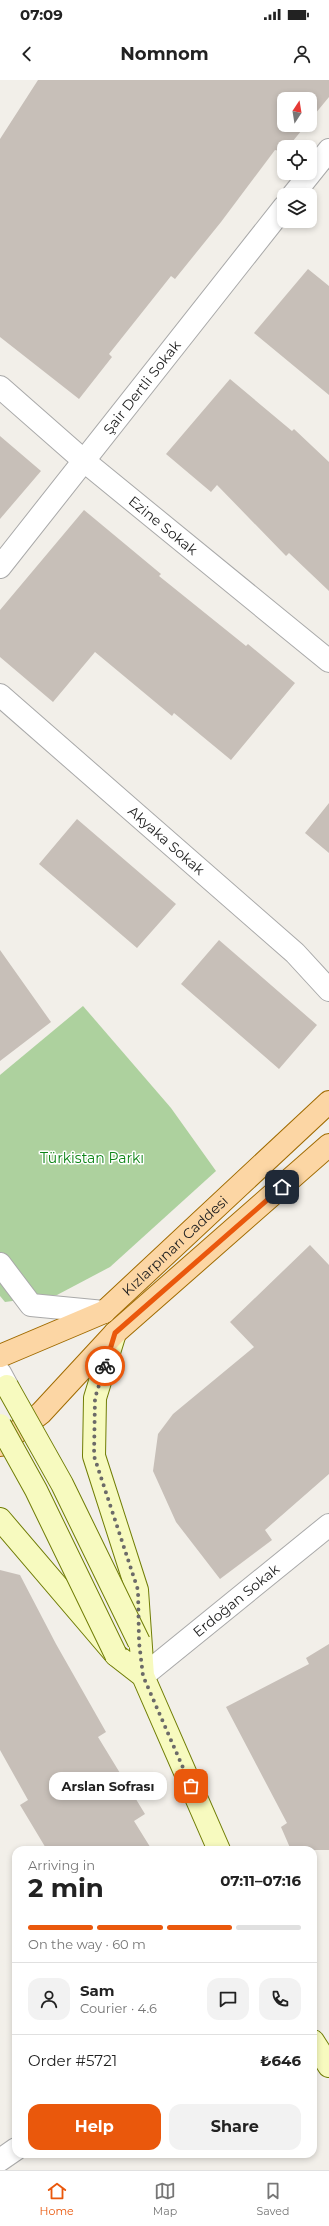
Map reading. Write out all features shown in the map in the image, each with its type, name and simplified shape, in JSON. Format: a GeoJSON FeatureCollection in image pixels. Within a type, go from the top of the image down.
{"type":"FeatureCollection","features":[{"type":"Feature","properties":{"kind":"main road","name":"Kızlarpınarı Caddesi"},"geometry":{"type":"LineString","coordinates":[[0,1356],[104,1312],[329,1102]]}},
{"type":"Feature","properties":{"kind":"main road","name":"Kızlarpınarı Caddesi"},"geometry":{"type":"LineString","coordinates":[[0,1445],[41,1413],[115,1333],[329,1145]]}},
{"type":"Feature","properties":{"kind":"main road"},"geometry":{"type":"LineString","coordinates":[[115,1333],[95,1398],[94,1456],[138,1590],[139,1642],[143,1676],[217,1846]]}},
{"type":"Feature","properties":{"kind":"main road"},"geometry":{"type":"LineString","coordinates":[[4,1380],[62,1484],[139,1642]]}},
{"type":"Feature","properties":{"kind":"main road"},"geometry":{"type":"LineString","coordinates":[[0,1425],[36,1490],[116,1655]]}},
{"type":"Feature","properties":{"kind":"main road"},"geometry":{"type":"LineString","coordinates":[[0,1519],[116,1655],[143,1676]]}},
{"type":"Feature","properties":{"kind":"main road"},"geometry":{"type":"LineString","coordinates":[[317,2047],[329,2066]]}},
{"type":"Feature","properties":{"kind":"street"},"geometry":{"type":"LineString","coordinates":[[299,188],[329,150]]}},
{"type":"Feature","properties":{"kind":"street","name":"Şair Dertli Sokak"},"geometry":{"type":"LineString","coordinates":[[0,567],[277,215]]}},
{"type":"Feature","properties":{"kind":"street","name":"Ezine Sokak"},"geometry":{"type":"LineString","coordinates":[[0,387],[83,460],[329,661]]}},
{"type":"Feature","properties":{"kind":"street","name":"Akyaka Sokak"},"geometry":{"type":"LineString","coordinates":[[0,695],[295,953],[329,990]]}},
{"type":"Feature","properties":{"kind":"street"},"geometry":{"type":"LineString","coordinates":[[0,1264],[31,1305],[104,1312]]}},
{"type":"Feature","properties":{"kind":"street","name":"Erdoğan Sokak"},"geometry":{"type":"LineString","coordinates":[[143,1676],[329,1525]]}},
{"type":"Feature","properties":{"kind":"street"},"geometry":{"type":"LineString","coordinates":[[0,2160],[12,2152]]}},
{"type":"Feature","properties":{"kind":"green space","name":"Türkistan Parkı"},"geometry":{"type":"Polygon","coordinates":[[[83,1006],[171,1108],[216,1171],[110,1267],[57,1295],[5,1302],[0,1296],[0,1075],[83,1006]]]}},
{"type":"Feature","properties":{"kind":"building"},"geometry":{"type":"Polygon","coordinates":[[[38,80],[329,80],[329,97],[317,112],[317,92],[277,92],[277,132],[300,132],[294,140],[277,140],[277,150],[275,150],[221,222],[175,279],[171,276],[109,354],[112,357],[79,399],[0,337],[0,139],[38,80]]]}},
{"type":"Feature","properties":{"kind":"building"},"geometry":{"type":"Polygon","coordinates":[[[308,269],[329,286],[329,395],[254,333],[308,269]]]}},
{"type":"Feature","properties":{"kind":"building"},"geometry":{"type":"Polygon","coordinates":[[[230,379],[292,431],[294,429],[329,462],[329,591],[289,553],[286,556],[217,485],[211,492],[166,454],[230,379]]]}},
{"type":"Feature","properties":{"kind":"building"},"geometry":{"type":"Polygon","coordinates":[[[0,436],[41,471],[0,519],[0,436]]]}},
{"type":"Feature","properties":{"kind":"building"},"geometry":{"type":"Polygon","coordinates":[[[84,510],[161,574],[159,576],[246,646],[248,644],[295,683],[231,760],[174,713],[172,716],[95,652],[53,702],[0,657],[0,610],[84,510]]]}},
{"type":"Feature","properties":{"kind":"building"},"geometry":{"type":"Polygon","coordinates":[[[329,803],[329,853],[305,833],[329,803]]]}},
{"type":"Feature","properties":{"kind":"building"},"geometry":{"type":"Polygon","coordinates":[[[77,819],[176,904],[137,948],[39,864],[77,819]]]}},
{"type":"Feature","properties":{"kind":"building"},"geometry":{"type":"Polygon","coordinates":[[[219,940],[317,1025],[279,1069],[181,984],[219,940]]]}},
{"type":"Feature","properties":{"kind":"building"},"geometry":{"type":"Polygon","coordinates":[[[0,950],[51,1022],[0,1061],[0,950]]]}},
{"type":"Feature","properties":{"kind":"building"},"geometry":{"type":"Polygon","coordinates":[[[310,1245],[329,1265],[329,1474],[265,1530],[272,1540],[220,1579],[176,1522],[153,1471],[158,1434],[173,1414],[254,1347],[230,1322],[310,1245]]]}},
{"type":"Feature","properties":{"kind":"building"},"geometry":{"type":"Polygon","coordinates":[[[0,1570],[20,1575],[56,1644],[106,1732],[98,1737],[145,1814],[134,1821],[150,1846],[45,1846],[20,1805],[28,1800],[0,1750],[0,1570]]]}},
{"type":"Feature","properties":{"kind":"building"},"geometry":{"type":"Polygon","coordinates":[[[329,1644],[329,1850],[317,1850],[317,1846],[289,1846],[281,1827],[287,1823],[226,1707],[309,1664],[306,1658],[329,1644]]]}},
{"type":"Feature","properties":{"kind":"way so far"},"geometry":{"type":"LineString","coordinates":[[105,1366],[95,1398],[94,1456],[138,1590],[139,1642],[143,1676],[191,1786]]}},
{"type":"Feature","properties":{"kind":"place","name":"Arslan Sofrası"},"geometry":{"type":"Point","coordinates":[191,1786]}},
{"type":"Feature","properties":{"kind":"route"},"geometry":{"type":"LineString","coordinates":[[105,1366],[115,1333],[282,1187]]}}]}
